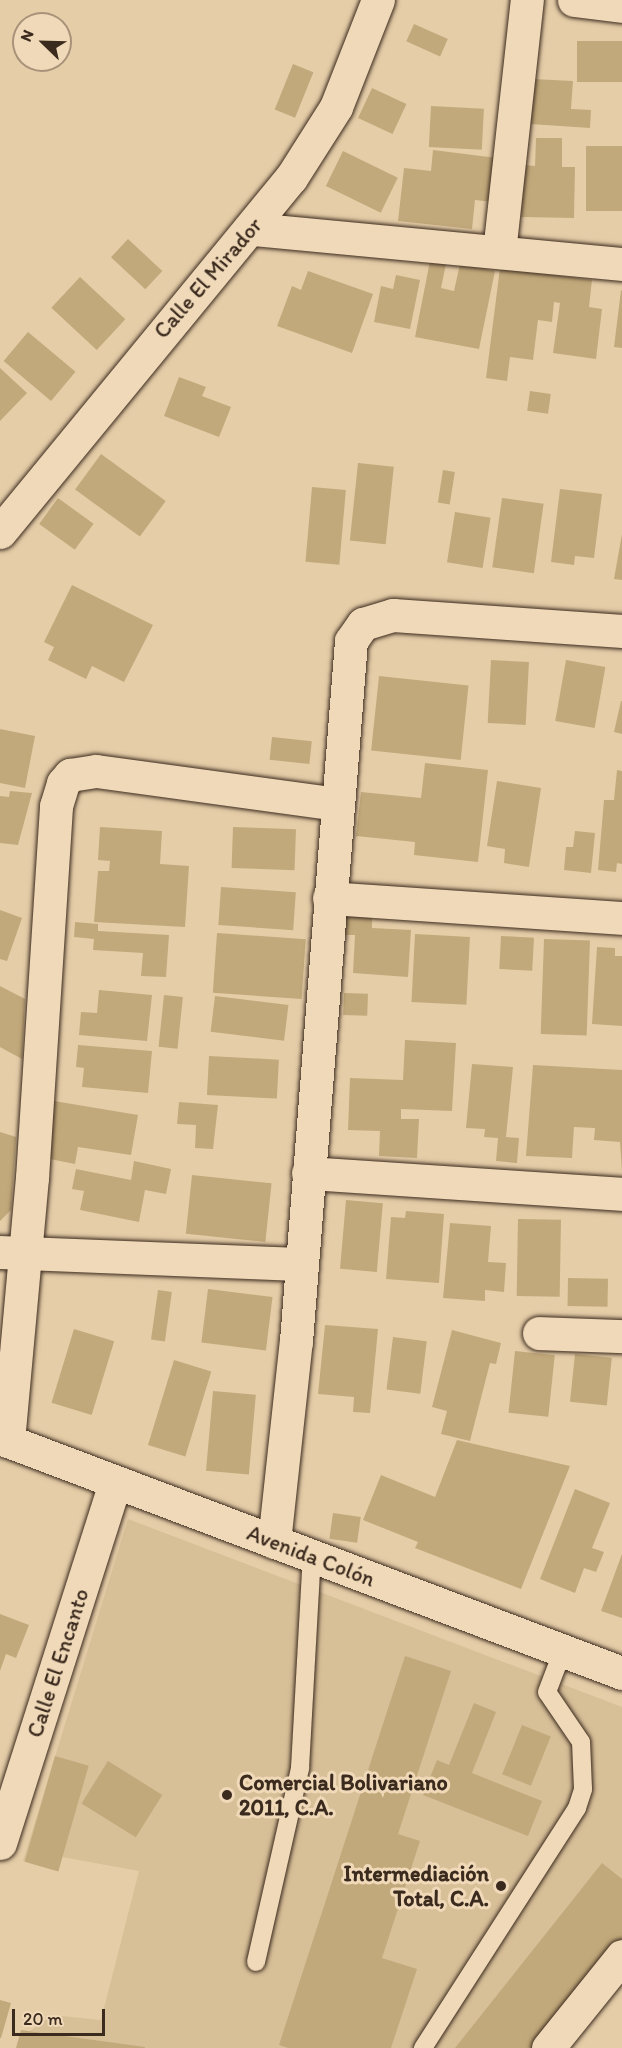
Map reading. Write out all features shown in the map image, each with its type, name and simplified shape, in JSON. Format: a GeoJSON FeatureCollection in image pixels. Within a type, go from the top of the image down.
{"type":"FeatureCollection","features":[{"type":"Feature","properties":{"kind":"street","name":"Calle El Mirador"},"geometry":{"type":"LineString","coordinates":[[0,532],[168,322],[252,229],[336,107],[378,0]]}},
{"type":"Feature","properties":{"kind":"street"},"geometry":{"type":"LineString","coordinates":[[499,252],[527,0]]}},
{"type":"Feature","properties":{"kind":"street"},"geometry":{"type":"LineString","coordinates":[[574,0],[622,6]]}},
{"type":"Feature","properties":{"kind":"street"},"geometry":{"type":"LineString","coordinates":[[252,229],[622,264]]}},
{"type":"Feature","properties":{"kind":"street"},"geometry":{"type":"LineString","coordinates":[[274,1542],[301,1264],[349,648],[363,624],[393,615],[622,631]]}},
{"type":"Feature","properties":{"kind":"street"},"geometry":{"type":"LineString","coordinates":[[4,1440],[12,1252],[56,806],[63,783],[70,775],[96,771],[337,804]]}},
{"type":"Feature","properties":{"kind":"street"},"geometry":{"type":"LineString","coordinates":[[329,898],[622,918]]}},
{"type":"Feature","properties":{"kind":"street"},"geometry":{"type":"LineString","coordinates":[[308,1173],[622,1194]]}},
{"type":"Feature","properties":{"kind":"street"},"geometry":{"type":"LineString","coordinates":[[12,1252],[301,1264]]}},
{"type":"Feature","properties":{"kind":"street"},"geometry":{"type":"LineString","coordinates":[[539,1333],[622,1336]]}},
{"type":"Feature","properties":{"kind":"street","name":"Avenida Colón"},"geometry":{"type":"LineString","coordinates":[[4,1440],[622,1673]]}},
{"type":"Feature","properties":{"kind":"street","name":"Calle El Encanto"},"geometry":{"type":"LineString","coordinates":[[0,1843],[116,1482]]}},
{"type":"Feature","properties":{"kind":"street"},"geometry":{"type":"LineString","coordinates":[[548,2048],[622,1956]]}},
{"type":"Feature","properties":{"kind":"lane"},"geometry":{"type":"LineString","coordinates":[[256,1962],[300,1768],[312,1556]]}},
{"type":"Feature","properties":{"kind":"lane"},"geometry":{"type":"LineString","coordinates":[[423,2048],[577,1808],[584,1789],[581,1742],[547,1692],[563,1650]]}},
{"type":"Feature","properties":{"kind":"shaded area","name":"Comercial Bolivariano 2011, C.A."},"geometry":{"type":"Polygon","coordinates":[[[128,1519],[622,1707],[622,1938],[535,2048],[147,2048],[30,2031],[52,2015],[101,2020],[139,1871],[62,1857],[58,1871],[23,1861],[128,1519]]]}},
{"type":"Feature","properties":{"kind":"building"},"geometry":{"type":"Polygon","coordinates":[[[414,24],[448,39],[440,56],[406,41],[414,24]]]}},
{"type":"Feature","properties":{"kind":"building"},"geometry":{"type":"Polygon","coordinates":[[[577,41],[622,41],[622,82],[577,82],[577,41]]]}},
{"type":"Feature","properties":{"kind":"building"},"geometry":{"type":"Polygon","coordinates":[[[293,64],[313,72],[295,118],[275,109],[293,64]]]}},
{"type":"Feature","properties":{"kind":"building"},"geometry":{"type":"Polygon","coordinates":[[[533,79],[573,81],[571,109],[591,110],[590,128],[530,124],[533,79]]]}},
{"type":"Feature","properties":{"kind":"building"},"geometry":{"type":"Polygon","coordinates":[[[372,88],[406,104],[392,134],[358,118],[372,88]]]}},
{"type":"Feature","properties":{"kind":"building"},"geometry":{"type":"Polygon","coordinates":[[[431,106],[484,109],[482,150],[429,147],[431,106]]]}},
{"type":"Feature","properties":{"kind":"building"},"geometry":{"type":"Polygon","coordinates":[[[536,138],[562,138],[562,167],[575,167],[574,218],[521,217],[523,165],[535,166],[536,138]]]}},
{"type":"Feature","properties":{"kind":"building"},"geometry":{"type":"Polygon","coordinates":[[[586,146],[622,146],[622,211],[586,211],[586,146]]]}},
{"type":"Feature","properties":{"kind":"building"},"geometry":{"type":"Polygon","coordinates":[[[433,150],[497,158],[493,202],[475,200],[472,229],[398,221],[404,168],[431,171],[433,150]]]}},
{"type":"Feature","properties":{"kind":"building"},"geometry":{"type":"Polygon","coordinates":[[[343,151],[398,178],[381,213],[326,186],[343,151]]]}},
{"type":"Feature","properties":{"kind":"building"},"geometry":{"type":"Polygon","coordinates":[[[128,239],[162,271],[145,289],[111,257],[128,239]]]}},
{"type":"Feature","properties":{"kind":"building"},"geometry":{"type":"Polygon","coordinates":[[[430,261],[446,264],[441,288],[454,291],[460,264],[495,271],[479,349],[415,337],[430,261]]]}},
{"type":"Feature","properties":{"kind":"building"},"geometry":{"type":"Polygon","coordinates":[[[500,268],[592,280],[589,307],[602,309],[596,359],[553,353],[560,303],[554,302],[552,322],[538,320],[533,360],[510,357],[507,381],[486,378],[500,268]]]}},
{"type":"Feature","properties":{"kind":"building"},"geometry":{"type":"Polygon","coordinates":[[[308,271],[373,294],[352,353],[277,326],[292,286],[301,290],[308,271]]]}},
{"type":"Feature","properties":{"kind":"building"},"geometry":{"type":"Polygon","coordinates":[[[396,275],[420,280],[410,329],[374,322],[381,286],[393,289],[396,275]]]}},
{"type":"Feature","properties":{"kind":"building"},"geometry":{"type":"Polygon","coordinates":[[[80,277],[125,319],[97,350],[51,308],[80,277]]]}},
{"type":"Feature","properties":{"kind":"building"},"geometry":{"type":"Polygon","coordinates":[[[622,291],[622,348],[614,347],[622,291]]]}},
{"type":"Feature","properties":{"kind":"building"},"geometry":{"type":"Polygon","coordinates":[[[28,332],[75,372],[51,401],[4,361],[28,332]]]}},
{"type":"Feature","properties":{"kind":"building"},"geometry":{"type":"Polygon","coordinates":[[[0,368],[27,393],[0,421],[0,368]]]}},
{"type":"Feature","properties":{"kind":"building"},"geometry":{"type":"Polygon","coordinates":[[[179,377],[206,387],[202,396],[231,407],[219,437],[164,416],[179,377]]]}},
{"type":"Feature","properties":{"kind":"building"},"geometry":{"type":"Polygon","coordinates":[[[530,391],[551,394],[548,414],[527,411],[530,391]]]}},
{"type":"Feature","properties":{"kind":"building"},"geometry":{"type":"Polygon","coordinates":[[[101,454],[166,501],[140,537],[75,490],[101,454]]]}},
{"type":"Feature","properties":{"kind":"building"},"geometry":{"type":"Polygon","coordinates":[[[358,463],[394,467],[386,544],[350,541],[358,463]]]}},
{"type":"Feature","properties":{"kind":"building"},"geometry":{"type":"Polygon","coordinates":[[[443,470],[455,472],[450,504],[438,503],[443,470]]]}},
{"type":"Feature","properties":{"kind":"building"},"geometry":{"type":"Polygon","coordinates":[[[312,487],[346,490],[339,565],[305,562],[312,487]]]}},
{"type":"Feature","properties":{"kind":"building"},"geometry":{"type":"Polygon","coordinates":[[[560,489],[602,494],[594,558],[575,556],[574,565],[551,562],[560,489]]]}},
{"type":"Feature","properties":{"kind":"building"},"geometry":{"type":"Polygon","coordinates":[[[58,498],[94,524],[75,550],[39,524],[58,498]]]}},
{"type":"Feature","properties":{"kind":"building"},"geometry":{"type":"Polygon","coordinates":[[[502,498],[544,504],[534,573],[492,567],[502,498]]]}},
{"type":"Feature","properties":{"kind":"building"},"geometry":{"type":"Polygon","coordinates":[[[455,512],[491,518],[483,568],[447,562],[455,512]]]}},
{"type":"Feature","properties":{"kind":"building"},"geometry":{"type":"Polygon","coordinates":[[[622,534],[622,580],[614,579],[622,534]]]}},
{"type":"Feature","properties":{"kind":"building"},"geometry":{"type":"Polygon","coordinates":[[[72,585],[153,625],[124,682],[92,666],[86,679],[48,660],[54,647],[44,642],[72,585]]]}},
{"type":"Feature","properties":{"kind":"building"},"geometry":{"type":"Polygon","coordinates":[[[491,660],[529,662],[526,725],[488,723],[491,660]]]}},
{"type":"Feature","properties":{"kind":"building"},"geometry":{"type":"Polygon","coordinates":[[[566,660],[605,667],[595,728],[555,721],[566,660]]]}},
{"type":"Feature","properties":{"kind":"building"},"geometry":{"type":"Polygon","coordinates":[[[379,676],[469,685],[461,760],[371,751],[379,676]]]}},
{"type":"Feature","properties":{"kind":"building"},"geometry":{"type":"Polygon","coordinates":[[[622,701],[622,734],[614,732],[622,701]]]}},
{"type":"Feature","properties":{"kind":"building"},"geometry":{"type":"Polygon","coordinates":[[[0,729],[35,736],[25,788],[0,783],[0,729]]]}},
{"type":"Feature","properties":{"kind":"building"},"geometry":{"type":"Polygon","coordinates":[[[272,737],[312,741],[309,764],[270,760],[272,737]]]}},
{"type":"Feature","properties":{"kind":"building"},"geometry":{"type":"Polygon","coordinates":[[[425,763],[488,770],[478,862],[414,855],[415,842],[356,836],[361,792],[421,798],[425,763]]]}},
{"type":"Feature","properties":{"kind":"building"},"geometry":{"type":"Polygon","coordinates":[[[617,770],[622,771],[622,864],[617,863],[616,872],[598,870],[604,800],[614,800],[617,770]]]}},
{"type":"Feature","properties":{"kind":"building"},"geometry":{"type":"Polygon","coordinates":[[[497,781],[541,788],[529,867],[504,863],[505,849],[487,846],[497,781]]]}},
{"type":"Feature","properties":{"kind":"building"},"geometry":{"type":"Polygon","coordinates":[[[10,791],[32,793],[18,845],[0,843],[0,796],[9,797],[10,791]]]}},
{"type":"Feature","properties":{"kind":"building"},"geometry":{"type":"Polygon","coordinates":[[[100,827],[162,831],[160,864],[189,866],[185,927],[94,922],[98,871],[109,871],[110,861],[98,860],[100,827]]]}},
{"type":"Feature","properties":{"kind":"building"},"geometry":{"type":"Polygon","coordinates":[[[233,827],[296,829],[295,870],[232,868],[233,827]]]}},
{"type":"Feature","properties":{"kind":"building"},"geometry":{"type":"Polygon","coordinates":[[[575,831],[595,833],[591,873],[564,870],[566,847],[573,847],[575,831]]]}},
{"type":"Feature","properties":{"kind":"building"},"geometry":{"type":"Polygon","coordinates":[[[221,887],[296,892],[293,930],[218,925],[221,887]]]}},
{"type":"Feature","properties":{"kind":"building"},"geometry":{"type":"Polygon","coordinates":[[[0,910],[22,918],[7,961],[0,959],[0,910]]]}},
{"type":"Feature","properties":{"kind":"building"},"geometry":{"type":"Polygon","coordinates":[[[346,910],[372,912],[372,928],[411,930],[408,977],[353,973],[355,935],[345,935],[346,910]]]}},
{"type":"Feature","properties":{"kind":"building"},"geometry":{"type":"Polygon","coordinates":[[[75,922],[98,924],[98,931],[169,935],[166,977],[141,976],[143,953],[93,950],[94,939],[74,937],[75,922]]]}},
{"type":"Feature","properties":{"kind":"building"},"geometry":{"type":"Polygon","coordinates":[[[217,933],[306,939],[302,999],[213,993],[217,933]]]}},
{"type":"Feature","properties":{"kind":"building"},"geometry":{"type":"Polygon","coordinates":[[[415,934],[470,937],[466,1005],[411,1002],[415,934]]]}},
{"type":"Feature","properties":{"kind":"building"},"geometry":{"type":"Polygon","coordinates":[[[501,936],[534,938],[532,971],[499,969],[501,936]]]}},
{"type":"Feature","properties":{"kind":"building"},"geometry":{"type":"Polygon","coordinates":[[[544,939],[590,941],[587,1036],[541,1034],[544,939]]]}},
{"type":"Feature","properties":{"kind":"building"},"geometry":{"type":"Polygon","coordinates":[[[597,947],[615,948],[615,956],[622,956],[622,1026],[592,1024],[597,947]]]}},
{"type":"Feature","properties":{"kind":"building"},"geometry":{"type":"Polygon","coordinates":[[[0,986],[25,999],[22,1059],[0,1047],[0,986]]]}},
{"type":"Feature","properties":{"kind":"building"},"geometry":{"type":"Polygon","coordinates":[[[99,990],[152,995],[147,1041],[79,1035],[81,1012],[97,1013],[99,990]]]}},
{"type":"Feature","properties":{"kind":"building"},"geometry":{"type":"Polygon","coordinates":[[[344,993],[368,994],[367,1016],[343,1015],[344,993]]]}},
{"type":"Feature","properties":{"kind":"building"},"geometry":{"type":"Polygon","coordinates":[[[164,995],[183,997],[177,1049],[159,1047],[164,995]]]}},
{"type":"Feature","properties":{"kind":"building"},"geometry":{"type":"Polygon","coordinates":[[[215,996],[288,1005],[284,1041],[211,1032],[215,996]]]}},
{"type":"Feature","properties":{"kind":"building"},"geometry":{"type":"Polygon","coordinates":[[[405,1040],[456,1043],[452,1111],[401,1109],[401,1119],[419,1119],[417,1158],[379,1156],[380,1131],[348,1130],[350,1078],[403,1080],[405,1040]]]}},
{"type":"Feature","properties":{"kind":"building"},"geometry":{"type":"Polygon","coordinates":[[[78,1045],[152,1051],[148,1093],[82,1087],[84,1068],[76,1067],[78,1045]]]}},
{"type":"Feature","properties":{"kind":"building"},"geometry":{"type":"Polygon","coordinates":[[[209,1056],[279,1060],[277,1099],[207,1095],[209,1056]]]}},
{"type":"Feature","properties":{"kind":"building"},"geometry":{"type":"Polygon","coordinates":[[[472,1064],[513,1067],[506,1137],[519,1138],[517,1163],[496,1161],[498,1138],[484,1137],[485,1129],[466,1128],[472,1064]]]}},
{"type":"Feature","properties":{"kind":"building"},"geometry":{"type":"Polygon","coordinates":[[[533,1065],[622,1070],[622,1172],[620,1142],[594,1140],[595,1128],[574,1127],[572,1158],[526,1156],[533,1065]]]}},
{"type":"Feature","properties":{"kind":"building"},"geometry":{"type":"Polygon","coordinates":[[[54,1101],[138,1115],[131,1155],[78,1147],[75,1164],[50,1159],[54,1101]]]}},
{"type":"Feature","properties":{"kind":"building"},"geometry":{"type":"Polygon","coordinates":[[[179,1102],[218,1105],[213,1149],[195,1148],[196,1125],[177,1124],[179,1102]]]}},
{"type":"Feature","properties":{"kind":"building"},"geometry":{"type":"Polygon","coordinates":[[[0,1132],[16,1137],[11,1210],[0,1221],[0,1132]]]}},
{"type":"Feature","properties":{"kind":"building"},"geometry":{"type":"Polygon","coordinates":[[[134,1161],[171,1169],[166,1194],[145,1190],[139,1222],[80,1210],[84,1191],[72,1189],[76,1169],[131,1180],[134,1161]]]}},
{"type":"Feature","properties":{"kind":"building"},"geometry":{"type":"Polygon","coordinates":[[[192,1175],[272,1183],[265,1242],[186,1234],[192,1175]]]}},
{"type":"Feature","properties":{"kind":"building"},"geometry":{"type":"Polygon","coordinates":[[[346,1200],[383,1203],[377,1272],[340,1269],[346,1200]]]}},
{"type":"Feature","properties":{"kind":"building"},"geometry":{"type":"Polygon","coordinates":[[[406,1211],[444,1214],[439,1283],[386,1279],[391,1217],[405,1218],[406,1211]]]}},
{"type":"Feature","properties":{"kind":"building"},"geometry":{"type":"Polygon","coordinates":[[[518,1219],[561,1220],[560,1297],[517,1296],[518,1219]]]}},
{"type":"Feature","properties":{"kind":"building"},"geometry":{"type":"Polygon","coordinates":[[[450,1223],[491,1226],[488,1262],[506,1263],[504,1292],[485,1290],[485,1301],[443,1298],[450,1223]]]}},
{"type":"Feature","properties":{"kind":"building"},"geometry":{"type":"Polygon","coordinates":[[[568,1278],[608,1279],[608,1307],[568,1306],[568,1278]]]}},
{"type":"Feature","properties":{"kind":"building"},"geometry":{"type":"Polygon","coordinates":[[[208,1289],[273,1297],[266,1351],[201,1343],[208,1289]]]}},
{"type":"Feature","properties":{"kind":"building"},"geometry":{"type":"Polygon","coordinates":[[[158,1290],[172,1292],[165,1341],[151,1340],[158,1290]]]}},
{"type":"Feature","properties":{"kind":"building"},"geometry":{"type":"Polygon","coordinates":[[[325,1325],[378,1329],[370,1413],[353,1412],[354,1397],[318,1394],[325,1325]]]}},
{"type":"Feature","properties":{"kind":"building"},"geometry":{"type":"Polygon","coordinates":[[[74,1329],[114,1341],[92,1415],[51,1403],[74,1329]]]}},
{"type":"Feature","properties":{"kind":"building"},"geometry":{"type":"Polygon","coordinates":[[[452,1330],[501,1343],[496,1364],[490,1363],[470,1441],[441,1434],[447,1411],[432,1407],[452,1330]]]}},
{"type":"Feature","properties":{"kind":"building"},"geometry":{"type":"Polygon","coordinates":[[[393,1337],[427,1341],[420,1394],[387,1390],[393,1337]]]}},
{"type":"Feature","properties":{"kind":"building"},"geometry":{"type":"Polygon","coordinates":[[[515,1351],[555,1355],[548,1417],[509,1413],[515,1351]]]}},
{"type":"Feature","properties":{"kind":"building"},"geometry":{"type":"Polygon","coordinates":[[[575,1354],[612,1358],[607,1406],[570,1402],[575,1354]]]}},
{"type":"Feature","properties":{"kind":"building"},"geometry":{"type":"Polygon","coordinates":[[[174,1360],[211,1371],[185,1457],[148,1445],[174,1360]]]}},
{"type":"Feature","properties":{"kind":"building"},"geometry":{"type":"Polygon","coordinates":[[[213,1391],[256,1395],[249,1474],[206,1471],[213,1391]]]}},
{"type":"Feature","properties":{"kind":"building"},"geometry":{"type":"Polygon","coordinates":[[[457,1440],[570,1466],[521,1589],[415,1548],[418,1542],[363,1520],[381,1475],[435,1497],[457,1440]]]}},
{"type":"Feature","properties":{"kind":"building"},"geometry":{"type":"Polygon","coordinates":[[[575,1489],[610,1503],[592,1548],[604,1552],[596,1572],[584,1568],[575,1593],[540,1579],[575,1489]]]}},
{"type":"Feature","properties":{"kind":"building"},"geometry":{"type":"Polygon","coordinates":[[[333,1513],[361,1517],[357,1543],[329,1539],[333,1513]]]}},
{"type":"Feature","properties":{"kind":"building"},"geometry":{"type":"Polygon","coordinates":[[[622,1554],[622,1618],[601,1611],[622,1554]]]}},
{"type":"Feature","properties":{"kind":"building"},"geometry":{"type":"Polygon","coordinates":[[[0,1614],[29,1625],[16,1658],[6,1654],[0,1671],[0,1614]]]}},
{"type":"Feature","properties":{"kind":"building"},"geometry":{"type":"Polygon","coordinates":[[[405,1656],[451,1671],[398,1834],[420,1841],[382,1958],[417,1969],[391,2048],[288,2048],[279,2045],[405,1656]]]}},
{"type":"Feature","properties":{"kind":"building"},"geometry":{"type":"Polygon","coordinates":[[[474,1703],[496,1712],[472,1773],[542,1801],[528,1836],[423,1795],[437,1760],[449,1765],[474,1703]]]}},
{"type":"Feature","properties":{"kind":"building"},"geometry":{"type":"Polygon","coordinates":[[[522,1725],[551,1737],[531,1786],[502,1774],[522,1725]]]}},
{"type":"Feature","properties":{"kind":"building"},"geometry":{"type":"Polygon","coordinates":[[[55,1756],[89,1766],[58,1871],[25,1862],[55,1756]]]}},
{"type":"Feature","properties":{"kind":"building"},"geometry":{"type":"Polygon","coordinates":[[[108,1761],[162,1795],[136,1837],[82,1803],[108,1761]]]}},
{"type":"Feature","properties":{"kind":"building"},"geometry":{"type":"Polygon","coordinates":[[[602,1863],[622,1879],[622,1938],[535,2048],[455,2048],[602,1863]]]}},
{"type":"Feature","properties":{"kind":"building"},"geometry":{"type":"Polygon","coordinates":[[[0,2000],[11,2003],[1,2038],[0,2038],[0,2000]]]}},
{"type":"Feature","properties":{"kind":"building"},"geometry":{"type":"Polygon","coordinates":[[[21,2030],[145,2047],[145,2048],[16,2048],[21,2030]]]}},
{"type":"Feature","properties":{"kind":"place","name":"Comercial Bolivariano 2011, C.A."},"geometry":{"type":"Point","coordinates":[227,1795]}},
{"type":"Feature","properties":{"kind":"place","name":"Intermediación Total, C.A."},"geometry":{"type":"Point","coordinates":[501,1886]}}]}
